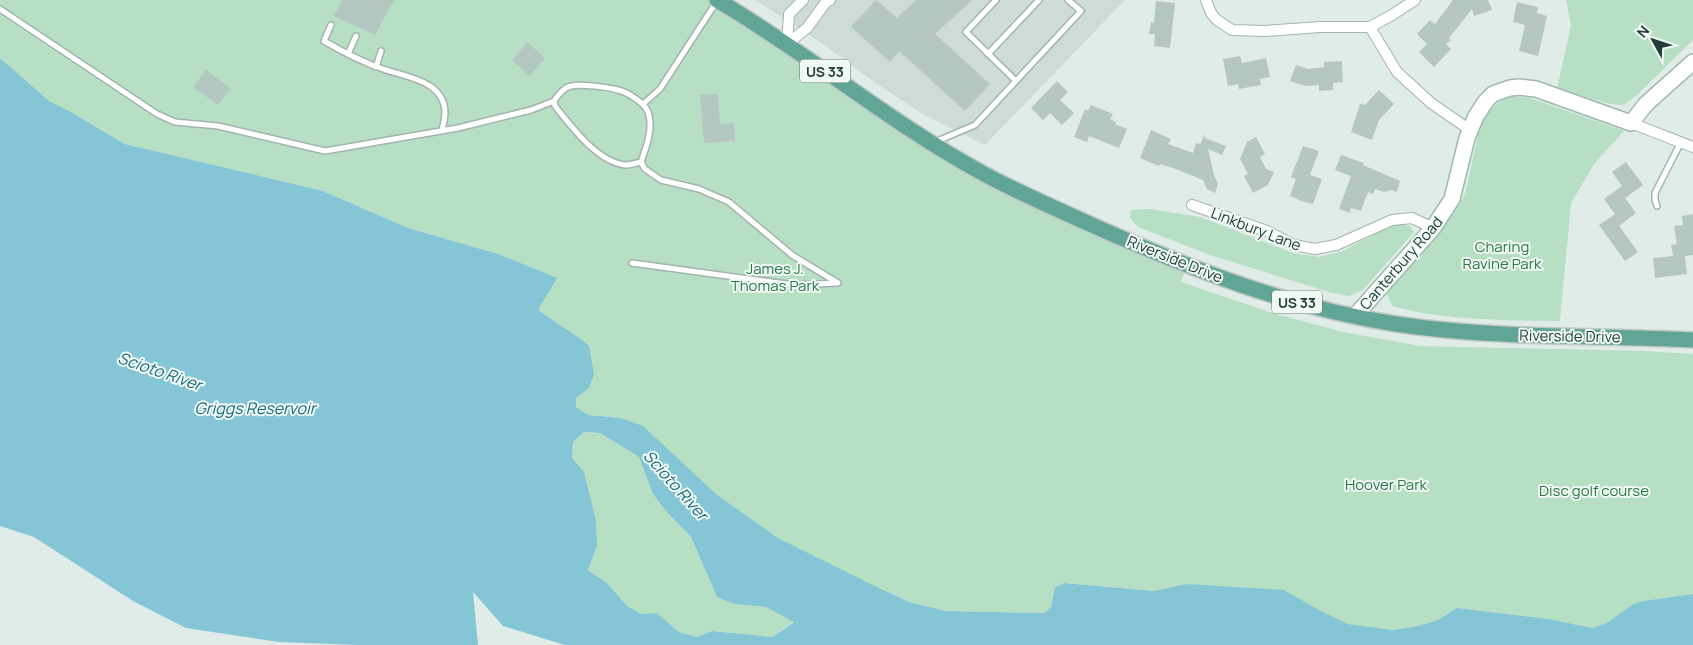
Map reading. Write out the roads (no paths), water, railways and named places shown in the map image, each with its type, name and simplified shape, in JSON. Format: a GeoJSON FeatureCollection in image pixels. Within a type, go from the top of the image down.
{"type":"FeatureCollection","features":[{"type":"Feature","properties":{"kind":"main road","name":"Riverside Drive"},"geometry":{"type":"LineString","coordinates":[[722,1],[882,111],[992,178],[1136,244],[1258,292],[1355,316],[1396,324],[1458,332],[1693,340]]}},
{"type":"Feature","properties":{"kind":"street"},"geometry":{"type":"LineString","coordinates":[[787,44],[789,14],[802,0]]}},
{"type":"Feature","properties":{"kind":"street"},"geometry":{"type":"LineString","coordinates":[[787,44],[806,28],[826,2],[830,0]]}},
{"type":"Feature","properties":{"kind":"street"},"geometry":{"type":"LineString","coordinates":[[1206,0],[1217,20],[1232,30],[1265,31],[1320,27],[1370,27],[1392,16],[1416,0]]}},
{"type":"Feature","properties":{"kind":"street"},"geometry":{"type":"LineString","coordinates":[[1370,27],[1397,72],[1431,103],[1470,130]]}},
{"type":"Feature","properties":{"kind":"street"},"geometry":{"type":"LineString","coordinates":[[1693,62],[1646,104],[1631,123],[1693,147]]}},
{"type":"Feature","properties":{"kind":"street","name":"Canterbury Road"},"geometry":{"type":"LineString","coordinates":[[1355,316],[1433,228],[1452,199],[1470,130],[1476,116],[1486,101],[1501,90],[1518,87],[1536,89],[1631,123]]}},
{"type":"Feature","properties":{"kind":"street","name":"Linkbury Lane"},"geometry":{"type":"LineString","coordinates":[[1192,205],[1267,231],[1294,245],[1315,249],[1336,245],[1392,220],[1412,218],[1433,228]]}},
{"type":"Feature","properties":{"kind":"lane"},"geometry":{"type":"LineString","coordinates":[[996,0],[966,32],[1016,81]]}},
{"type":"Feature","properties":{"kind":"lane"},"geometry":{"type":"LineString","coordinates":[[988,54],[1039,0]]}},
{"type":"Feature","properties":{"kind":"lane"},"geometry":{"type":"LineString","coordinates":[[932,143],[975,125],[1081,11],[1068,0]]}},
{"type":"Feature","properties":{"kind":"lane"},"geometry":{"type":"LineString","coordinates":[[643,104],[660,89],[722,1]]}},
{"type":"Feature","properties":{"kind":"lane"},"geometry":{"type":"LineString","coordinates":[[0,9],[157,114],[175,122],[218,126],[325,151],[442,131],[531,110],[554,101],[569,86],[619,90],[643,104],[649,113],[648,141],[641,162],[645,169],[661,180],[699,189],[729,202],[792,255],[838,283],[794,285],[632,263]]}},
{"type":"Feature","properties":{"kind":"lane"},"geometry":{"type":"LineString","coordinates":[[331,24],[324,41],[376,67],[419,80],[435,90],[442,101],[445,111],[442,131]]}},
{"type":"Feature","properties":{"kind":"lane"},"geometry":{"type":"LineString","coordinates":[[348,54],[356,36]]}},
{"type":"Feature","properties":{"kind":"lane"},"geometry":{"type":"LineString","coordinates":[[376,67],[381,51]]}},
{"type":"Feature","properties":{"kind":"lane"},"geometry":{"type":"LineString","coordinates":[[554,101],[555,106],[584,142],[598,152],[612,161],[626,165],[641,162]]}},
{"type":"Feature","properties":{"kind":"lane"},"geometry":{"type":"LineString","coordinates":[[1657,206],[1655,200],[1656,193],[1681,142]]}},
{"type":"Feature","properties":{"kind":"water","name":"Griggs Reservoir"},"geometry":{"type":"Polygon","coordinates":[[[0,58],[49,101],[125,144],[323,191],[408,228],[498,254],[557,278],[538,310],[589,346],[594,374],[589,388],[576,398],[576,407],[588,415],[621,418],[643,426],[716,494],[778,538],[909,602],[946,611],[1044,613],[1051,607],[1055,587],[1064,583],[1154,591],[1186,584],[1284,590],[1348,624],[1393,630],[1418,626],[1438,620],[1457,608],[1549,619],[1592,628],[1607,623],[1633,604],[1693,594],[1693,645],[565,645],[503,626],[473,592],[478,645],[358,645],[279,642],[186,628],[133,601],[34,537],[0,526],[0,58]],[[584,432],[573,442],[572,458],[584,472],[596,521],[597,546],[588,570],[607,583],[627,606],[641,614],[657,613],[679,632],[697,637],[712,631],[773,637],[794,622],[766,607],[734,604],[717,597],[691,537],[665,510],[653,494],[639,457],[600,433],[584,432]]]}},
{"type":"Feature","properties":{"kind":"park label","name":"Charing Ravine Park"},"geometry":{"type":"Point","coordinates":[1502,254]}},
{"type":"Feature","properties":{"kind":"park label","name":"James J. Thomas Park"},"geometry":{"type":"Point","coordinates":[775,276]}},
{"type":"Feature","properties":{"kind":"park label","name":"Hoover Park"},"geometry":{"type":"Point","coordinates":[1386,484]}},
{"type":"Feature","properties":{"kind":"park label","name":"Disc golf course"},"geometry":{"type":"Point","coordinates":[1594,490]}},
{"type":"Feature","properties":{"kind":"water label","name":"Scioto River"},"geometry":{"type":"Point","coordinates":[160,371]}},
{"type":"Feature","properties":{"kind":"water label","name":"Scioto River"},"geometry":{"type":"Point","coordinates":[676,485]}}]}
